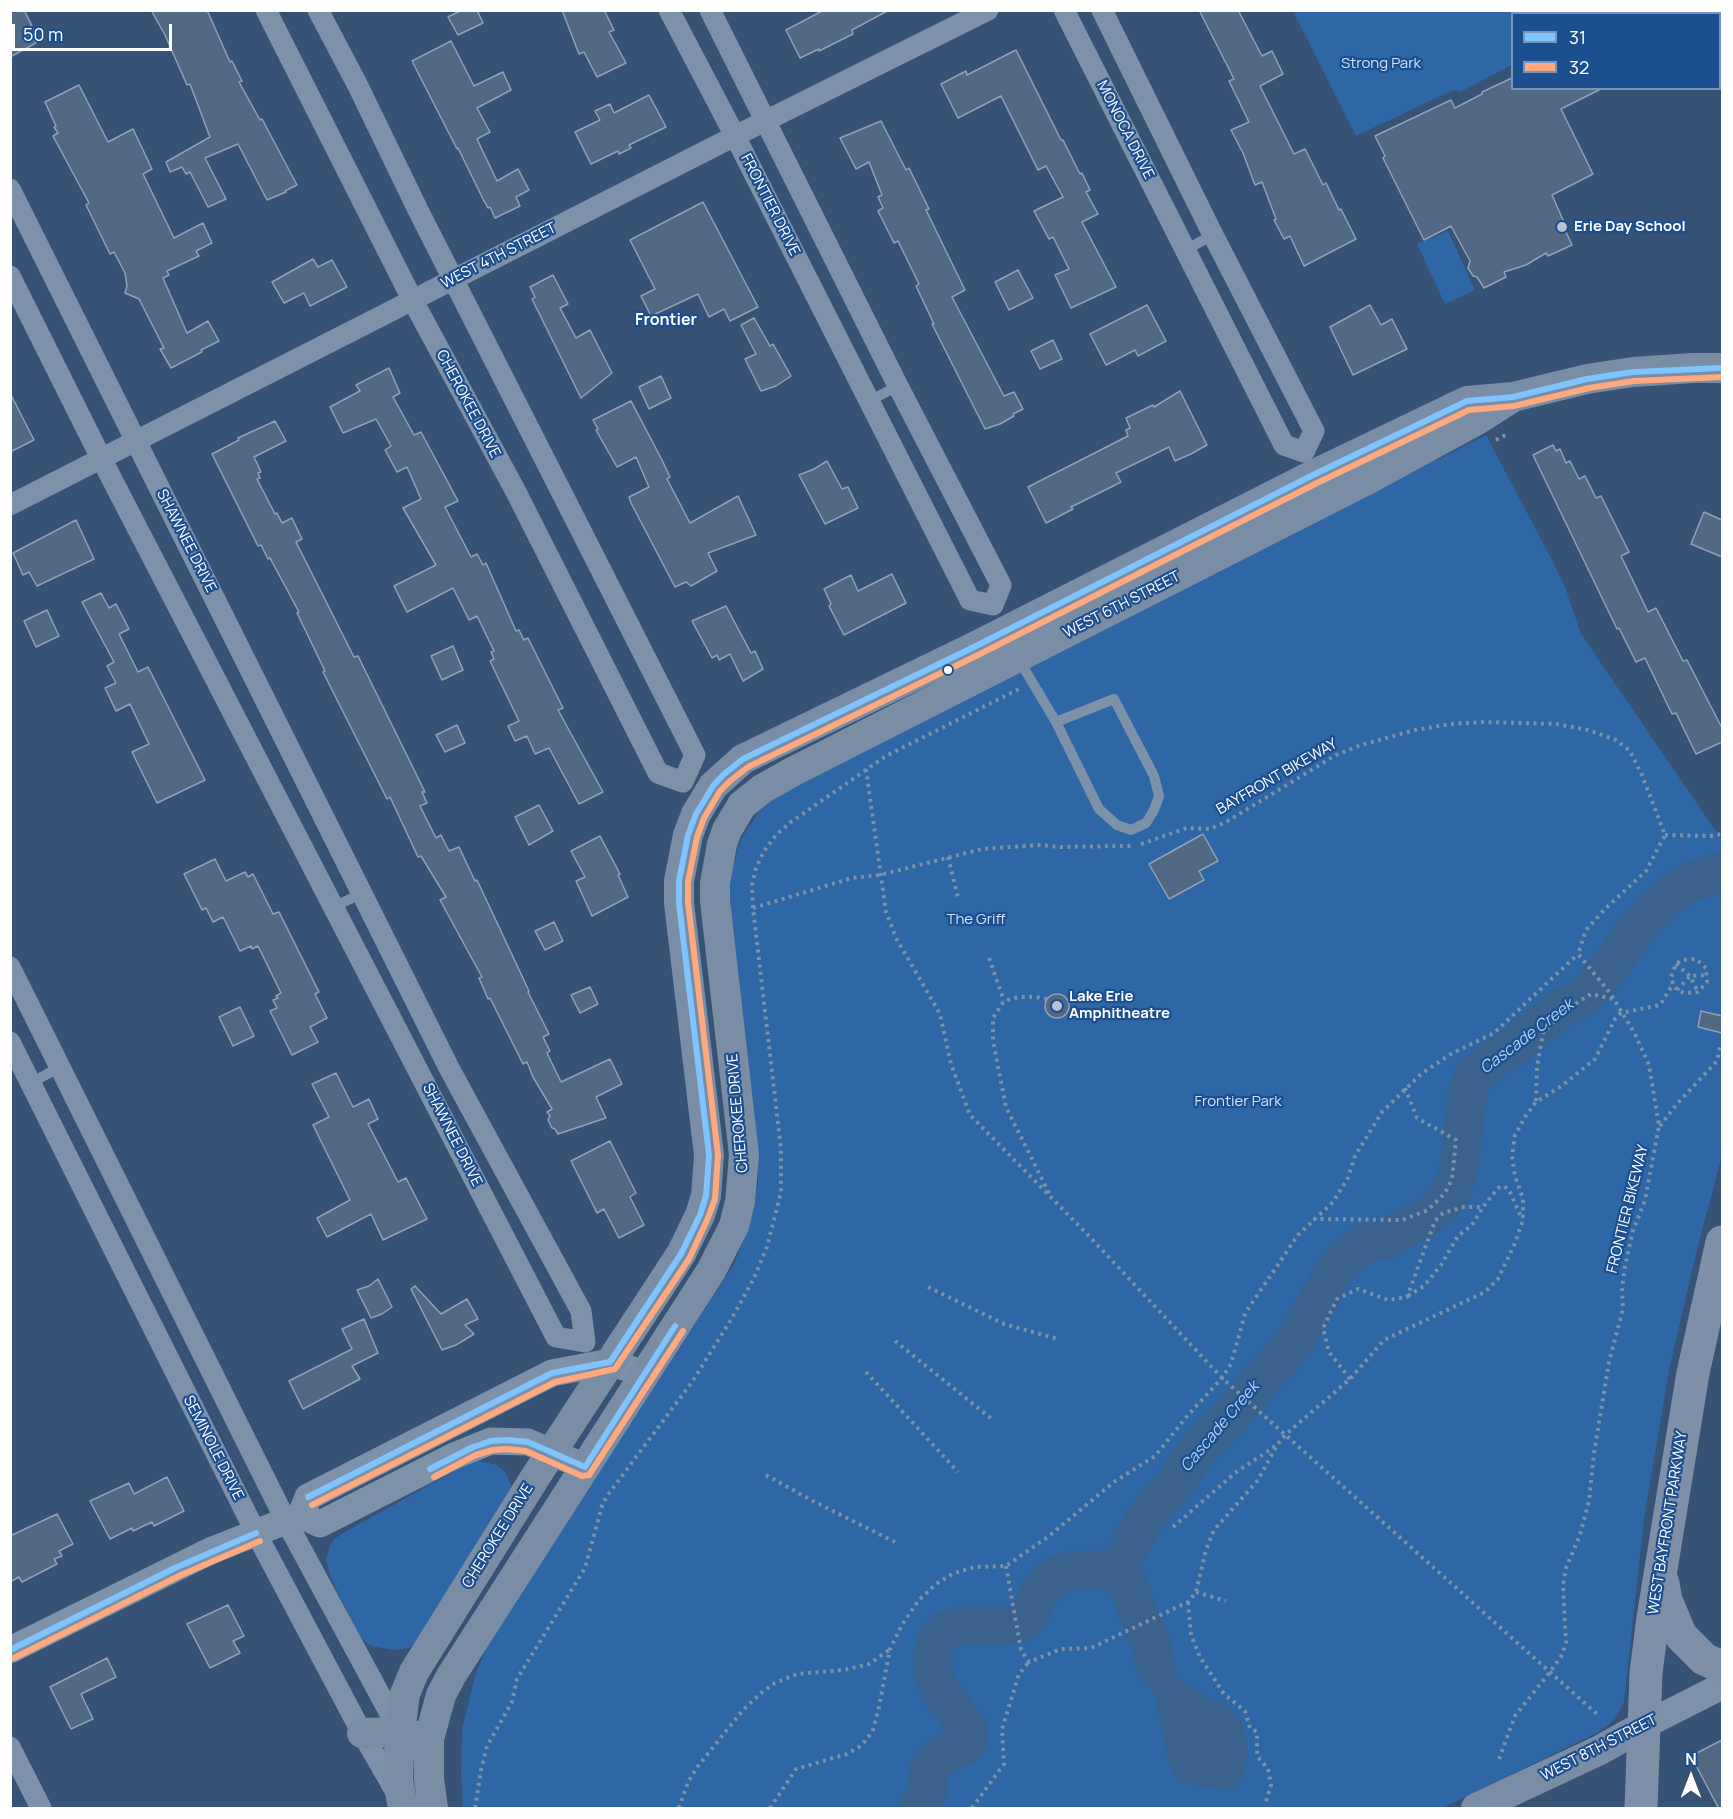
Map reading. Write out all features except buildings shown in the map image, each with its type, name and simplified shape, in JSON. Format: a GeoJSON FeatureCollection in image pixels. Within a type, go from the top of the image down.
{"type":"FeatureCollection","features":[{"type":"Feature","properties":{"kind":"highway","name":"WEST BAYFRONT PARKWAY"},"geometry":{"type":"LineString","coordinates":[[1641,1809],[1643,1726],[1649,1648],[1693,1373],[1722,1242]]}},
{"type":"Feature","properties":{"kind":"highway"},"geometry":{"type":"LineString","coordinates":[[1662,1571],[1666,1600],[1681,1636],[1704,1659],[1722,1667]]}},
{"type":"Feature","properties":{"kind":"main road","name":"WEST 6TH STREET"},"geometry":{"type":"LineString","coordinates":[[707,796],[743,759],[1005,631],[1309,464],[1467,401],[1513,397],[1587,379],[1633,372],[1722,368]]}},
{"type":"Feature","properties":{"kind":"main road","name":"WEST 6TH STREET"},"geometry":{"type":"LineString","coordinates":[[731,823],[742,806],[762,789],[792,772],[1005,631],[1326,502],[1477,420],[1513,397]]}},
{"type":"Feature","properties":{"kind":"main road","name":"CHEROKEE DRIVE"},"geometry":{"type":"LineString","coordinates":[[402,1805],[398,1780],[400,1732],[405,1694],[414,1672],[552,1451],[681,1254],[700,1215],[706,1196],[707,1135],[679,903],[682,858],[688,835],[707,796]]}},
{"type":"Feature","properties":{"kind":"main road","name":"CHEROKEE DRIVE"},"geometry":{"type":"LineString","coordinates":[[433,1809],[429,1779],[429,1739],[441,1695],[724,1249],[734,1226],[744,1178],[742,1131],[715,901],[717,864],[731,823]]}},
{"type":"Feature","properties":{"kind":"main road","name":"WEST 8TH STREET"},"geometry":{"type":"LineString","coordinates":[[1476,1809],[1600,1750],[1643,1726]]}},
{"type":"Feature","properties":{"kind":"main road"},"geometry":{"type":"LineString","coordinates":[[362,1733],[400,1732],[429,1739]]}},
{"type":"Feature","properties":{"kind":"street","name":"CHEROKEE DRIVE"},"geometry":{"type":"LineString","coordinates":[[266,10],[413,301],[515,490],[658,773],[683,782]]}},
{"type":"Feature","properties":{"kind":"street"},"geometry":{"type":"LineString","coordinates":[[318,10],[695,755],[683,782],[707,796],[710,817],[731,823]]}},
{"type":"Feature","properties":{"kind":"street","name":"FRONTIER DRIVE"},"geometry":{"type":"LineString","coordinates":[[669,10],[970,600],[1005,631]]}},
{"type":"Feature","properties":{"kind":"street"},"geometry":{"type":"LineString","coordinates":[[710,10],[898,386],[1001,585],[1005,631]]}},
{"type":"Feature","properties":{"kind":"street","name":"WEST 4TH STREET"},"geometry":{"type":"LineString","coordinates":[[10,505],[735,136],[988,10]]}},
{"type":"Feature","properties":{"kind":"street","name":"MONOCA DRIVE"},"geometry":{"type":"LineString","coordinates":[[1064,10],[1284,445],[1309,464],[1314,431],[1213,236],[1102,10]]}},
{"type":"Feature","properties":{"kind":"street","name":"SHAWNEE DRIVE"},"geometry":{"type":"LineString","coordinates":[[10,189],[449,1068],[581,1311],[585,1342]]}},
{"type":"Feature","properties":{"kind":"street","name":"SHAWNEE DRIVE"},"geometry":{"type":"LineString","coordinates":[[10,276],[102,460],[556,1338],[585,1342],[610,1362]]}},
{"type":"Feature","properties":{"kind":"street"},"geometry":{"type":"LineString","coordinates":[[1309,464],[1326,502]]}},
{"type":"Feature","properties":{"kind":"street"},"geometry":{"type":"LineString","coordinates":[[10,967],[293,1518],[400,1732]]}},
{"type":"Feature","properties":{"kind":"street","name":"SEMINOLE DRIVE"},"geometry":{"type":"LineString","coordinates":[[10,1042],[256,1533],[402,1805]]}},
{"type":"Feature","properties":{"kind":"street"},"geometry":{"type":"LineString","coordinates":[[10,1650],[177,1567],[293,1518],[308,1497],[552,1373],[610,1362],[644,1374]]}},
{"type":"Feature","properties":{"kind":"street"},"geometry":{"type":"LineString","coordinates":[[293,1518],[320,1524],[464,1452],[491,1441],[528,1442],[585,1467]]}},
{"type":"Feature","properties":{"kind":"street","name":"WEST 8TH STREET"},"geometry":{"type":"LineString","coordinates":[[1643,1726],[1722,1686]]}},
{"type":"Feature","properties":{"kind":"street"},"geometry":{"type":"LineString","coordinates":[[10,1747],[41,1809]]}},
{"type":"Feature","properties":{"kind":"lane"},"geometry":{"type":"LineString","coordinates":[[1185,250],[1213,236]]}},
{"type":"Feature","properties":{"kind":"lane"},"geometry":{"type":"LineString","coordinates":[[868,401],[898,386]]}},
{"type":"Feature","properties":{"kind":"lane"},"geometry":{"type":"LineString","coordinates":[[1005,631],[1056,722],[1099,809],[1116,825],[1131,830],[1146,823],[1159,796],[1154,776],[1114,699],[1056,722]]}},
{"type":"Feature","properties":{"kind":"lane"},"geometry":{"type":"LineString","coordinates":[[334,907],[362,893]]}},
{"type":"Feature","properties":{"kind":"lane"},"geometry":{"type":"LineString","coordinates":[[31,1083],[60,1067]]}},
{"type":"Feature","properties":{"kind":"path","name":"BAYFRONT BIKEWAY"},"geometry":{"type":"LineString","coordinates":[[753,908],[852,878],[880,875],[982,849],[1031,845],[1061,848],[1125,848],[1187,828],[1210,829],[1243,812],[1336,755],[1361,745],[1415,730],[1451,724],[1484,722],[1556,724],[1588,730],[1616,740],[1630,751],[1642,775],[1665,835]]}},
{"type":"Feature","properties":{"kind":"path"},"geometry":{"type":"LineString","coordinates":[[866,770],[886,912],[896,938],[940,1014],[951,1064],[970,1115],[1052,1201],[1088,1235],[1222,1378],[1598,1715]]}},
{"type":"Feature","properties":{"kind":"path"},"geometry":{"type":"LineString","coordinates":[[770,1809],[796,1769],[847,1754],[867,1739],[873,1730],[879,1707],[890,1649],[918,1601],[936,1584],[954,1573],[975,1567],[1006,1566],[1049,1536],[1114,1482],[1155,1456],[1222,1378],[1231,1364],[1245,1314],[1298,1235],[1333,1202],[1348,1178],[1355,1156],[1382,1112],[1405,1088],[1451,1054],[1494,1033],[1578,954],[1586,930],[1646,871],[1665,835],[1722,834]]}},
{"type":"Feature","properties":{"kind":"path"},"geometry":{"type":"LineString","coordinates":[[948,857],[958,898]]}},
{"type":"Feature","properties":{"kind":"path","name":"FRONTIER BIKEWAY"},"geometry":{"type":"LineString","coordinates":[[1499,1759],[1515,1716],[1562,1655],[1566,1642],[1563,1585],[1566,1568],[1580,1535],[1589,1501],[1594,1453],[1609,1362],[1623,1309],[1622,1288],[1625,1266],[1633,1231],[1645,1200],[1659,1126],[1649,1065],[1635,1034],[1610,993],[1578,954]]}},
{"type":"Feature","properties":{"kind":"path"},"geometry":{"type":"LineString","coordinates":[[989,958],[1004,1001]]}},
{"type":"Feature","properties":{"kind":"path"},"geometry":{"type":"LineString","coordinates":[[1696,958],[1706,968],[1708,975],[1707,982],[1698,992],[1684,993],[1677,990],[1671,977],[1676,964],[1682,960],[1696,958]]}},
{"type":"Feature","properties":{"kind":"path"},"geometry":{"type":"LineString","coordinates":[[1676,964],[1690,976],[1698,992]]}},
{"type":"Feature","properties":{"kind":"path"},"geometry":{"type":"LineString","coordinates":[[1677,990],[1690,976],[1708,975]]}},
{"type":"Feature","properties":{"kind":"path"},"geometry":{"type":"LineString","coordinates":[[972,1809],[1004,1764],[1002,1729],[1019,1674],[1029,1662],[1061,1649],[1091,1648],[1188,1602],[1196,1592],[1206,1550],[1214,1530],[1258,1480],[1285,1435],[1350,1379],[1384,1340],[1485,1292],[1498,1279],[1523,1220],[1523,1199],[1515,1176],[1512,1156],[1515,1135],[1536,1102],[1563,1085],[1590,1063],[1601,1049],[1615,1019],[1621,1013],[1660,1005],[1673,984]]}},
{"type":"Feature","properties":{"kind":"path"},"geometry":{"type":"LineString","coordinates":[[1536,1102],[1542,1033],[1564,1011],[1591,994],[1613,999]]}},
{"type":"Feature","properties":{"kind":"path"},"geometry":{"type":"LineString","coordinates":[[1047,999],[1019,997],[1004,1001],[993,1018],[993,1041],[1005,1107],[1052,1201]]}},
{"type":"Feature","properties":{"kind":"path"},"geometry":{"type":"LineString","coordinates":[[1659,1126],[1717,1061],[1720,1047]]}},
{"type":"Feature","properties":{"kind":"path"},"geometry":{"type":"LineString","coordinates":[[1313,1219],[1402,1220],[1428,1210],[1445,1193],[1452,1179],[1456,1140],[1418,1118],[1405,1088]]}},
{"type":"Feature","properties":{"kind":"path"},"geometry":{"type":"LineString","coordinates":[[1350,1379],[1329,1352],[1323,1328],[1337,1299],[1358,1289],[1388,1300],[1407,1297],[1424,1286],[1441,1265],[1458,1236],[1472,1225],[1498,1188],[1504,1186],[1509,1190],[1523,1220]]}},
{"type":"Feature","properties":{"kind":"path"},"geometry":{"type":"LineString","coordinates":[[1407,1297],[1435,1221],[1443,1213],[1464,1207],[1484,1207]]}},
{"type":"Feature","properties":{"kind":"path"},"geometry":{"type":"LineString","coordinates":[[928,1287],[1004,1324],[1058,1339]]}},
{"type":"Feature","properties":{"kind":"path"},"geometry":{"type":"LineString","coordinates":[[895,1341],[993,1420]]}},
{"type":"Feature","properties":{"kind":"path"},"geometry":{"type":"LineString","coordinates":[[866,1372],[958,1472]]}},
{"type":"Feature","properties":{"kind":"path"},"geometry":{"type":"LineString","coordinates":[[1173,1527],[1235,1473],[1277,1445]]}},
{"type":"Feature","properties":{"kind":"path"},"geometry":{"type":"LineString","coordinates":[[766,1475],[895,1542]]}},
{"type":"Feature","properties":{"kind":"path"},"geometry":{"type":"LineString","coordinates":[[475,1809],[487,1746],[512,1702],[517,1679],[585,1568],[602,1506],[607,1496]]}},
{"type":"Feature","properties":{"kind":"path"},"geometry":{"type":"LineString","coordinates":[[1006,1566],[1010,1578],[1021,1650],[1029,1662]]}},
{"type":"Feature","properties":{"kind":"path"},"geometry":{"type":"LineString","coordinates":[[1196,1592],[1226,1601]]}},
{"type":"Feature","properties":{"kind":"path"},"geometry":{"type":"LineString","coordinates":[[1188,1602],[1191,1635],[1200,1657],[1224,1694],[1245,1712],[1250,1728],[1257,1732],[1257,1756],[1268,1770],[1271,1785],[1265,1805]]}},
{"type":"Feature","properties":{"kind":"path"},"geometry":{"type":"LineString","coordinates":[[679,1809],[688,1782],[698,1766],[761,1693],[775,1683],[797,1674],[844,1670],[869,1664],[890,1649]]}},
{"type":"Feature","properties":{"kind":"green space","name":"Strong Park"},"geometry":{"type":"Polygon","coordinates":[[[1293,11],[1523,11],[1511,12],[1511,66],[1460,92],[1453,90],[1356,136],[1293,11]]]}},
{"type":"Feature","properties":{"kind":"green space"},"geometry":{"type":"Polygon","coordinates":[[[1448,231],[1475,290],[1445,304],[1417,244],[1448,231]]]}},
{"type":"Feature","properties":{"kind":"green space","name":"Frontier Park"},"geometry":{"type":"Polygon","coordinates":[[[1486,435],[1565,587],[1581,634],[1722,840],[1722,1155],[1669,1370],[1644,1519],[1624,1702],[1615,1719],[1599,1732],[1442,1808],[463,1808],[462,1729],[476,1672],[488,1645],[734,1264],[754,1209],[758,1183],[758,1155],[729,895],[730,877],[740,841],[759,811],[771,798],[789,787],[1486,435]]]}},
{"type":"Feature","properties":{"kind":"green space"},"geometry":{"type":"Polygon","coordinates":[[[471,1462],[497,1465],[505,1472],[514,1491],[417,1643],[409,1648],[394,1650],[371,1646],[358,1633],[330,1577],[326,1559],[334,1539],[471,1462]]]}},
{"type":"Feature","properties":{"kind":"shaded area"},"geometry":{"type":"Polygon","coordinates":[[[1156,1667],[1167,1670],[1208,1697],[1226,1705],[1241,1720],[1248,1745],[1244,1774],[1235,1790],[1206,1788],[1179,1781],[1170,1769],[1150,1683],[1151,1672],[1156,1667]]]}},
{"type":"Feature","properties":{"kind":"waterway","name":"Cascade Creek"},"geometry":{"type":"LineString","coordinates":[[918,1808],[929,1788],[927,1777],[930,1766],[939,1757],[966,1744],[969,1736],[968,1729],[940,1689],[934,1676],[932,1663],[934,1648],[939,1637],[949,1629],[960,1626],[1002,1626],[1022,1623],[1029,1615],[1039,1593],[1051,1579],[1065,1572],[1105,1570],[1120,1566],[1152,1508],[1169,1491],[1198,1449],[1225,1422],[1296,1340],[1332,1275],[1347,1256],[1363,1245],[1385,1239],[1430,1215],[1445,1201],[1458,1175],[1468,1090],[1475,1075],[1560,1009],[1583,997],[1662,901],[1688,883],[1722,871]]}},
{"type":"Feature","properties":{"kind":"waterway","name":"Cascade Creek"},"geometry":{"type":"LineString","coordinates":[[1120,1566],[1151,1644],[1156,1667]]}},
{"type":"Feature","properties":{"kind":"transit line","name":"31"},"geometry":{"type":"LineString","coordinates":[[308,1497],[552,1373],[610,1362],[681,1254],[700,1215],[706,1196],[709,1155],[679,903],[679,881],[688,835],[696,814],[713,786],[724,774],[743,759],[974,647],[1313,475],[1467,401],[1513,397],[1587,379],[1633,372],[1722,368]]}},
{"type":"Feature","properties":{"kind":"transit line","name":"32"},"geometry":{"type":"LineString","coordinates":[[312,1505],[555,1382],[615,1369],[689,1259],[715,1199],[718,1155],[688,902],[688,882],[697,837],[704,818],[720,791],[730,781],[748,767],[978,655],[1317,483],[1469,410],[1514,406],[1589,388],[1634,381],[1722,377]]}},
{"type":"Feature","properties":{"kind":"transit line","name":"31"},"geometry":{"type":"LineString","coordinates":[[430,1469],[473,1447],[491,1441],[507,1440],[528,1442],[585,1467],[675,1326]]}},
{"type":"Feature","properties":{"kind":"transit line","name":"32"},"geometry":{"type":"LineString","coordinates":[[434,1477],[476,1455],[507,1449],[526,1451],[582,1476],[589,1475],[683,1331]]}},
{"type":"Feature","properties":{"kind":"transit line","name":"31"},"geometry":{"type":"LineString","coordinates":[[10,1650],[177,1567],[256,1533]]}},
{"type":"Feature","properties":{"kind":"transit line","name":"32"},"geometry":{"type":"LineString","coordinates":[[14,1658],[181,1575],[260,1541]]}},
{"type":"Feature","properties":{"kind":"place","name":"Erie Day School"},"geometry":{"type":"Point","coordinates":[1562,227]}},
{"type":"Feature","properties":{"kind":"place","name":"Lake Erie Amphitheatre"},"geometry":{"type":"Point","coordinates":[1057,1006]}},
{"type":"Feature","properties":{"kind":"district","name":"Frontier"},"geometry":{"type":"Point","coordinates":[666,321]}},
{"type":"Feature","properties":{"kind":"park label","name":"The Griff"},"geometry":{"type":"Point","coordinates":[976,920]}}]}
